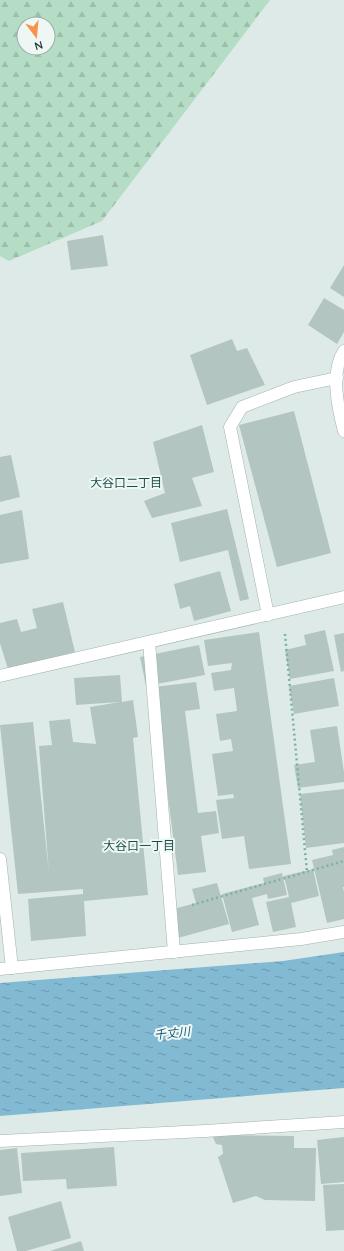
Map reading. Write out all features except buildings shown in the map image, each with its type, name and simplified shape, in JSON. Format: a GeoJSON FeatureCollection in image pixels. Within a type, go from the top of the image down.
{"type":"FeatureCollection","features":[{"type":"Feature","properties":{"kind":"street"},"geometry":{"type":"LineString","coordinates":[[344,351],[340,358],[337,378],[338,408],[344,431]]}},
{"type":"Feature","properties":{"kind":"street"},"geometry":{"type":"LineString","coordinates":[[268,615],[230,427],[242,407],[294,387],[337,378]]}},
{"type":"Feature","properties":{"kind":"street"},"geometry":{"type":"LineString","coordinates":[[0,676],[344,597]]}},
{"type":"Feature","properties":{"kind":"street"},"geometry":{"type":"LineString","coordinates":[[149,642],[174,952]]}},
{"type":"Feature","properties":{"kind":"street"},"geometry":{"type":"LineString","coordinates":[[0,859],[6,969],[301,939],[344,932]]}},
{"type":"Feature","properties":{"kind":"street"},"geometry":{"type":"LineString","coordinates":[[0,1141],[204,1131],[344,1122]]}},
{"type":"Feature","properties":{"kind":"path"},"geometry":{"type":"LineString","coordinates":[[283,611],[307,872]]}},
{"type":"Feature","properties":{"kind":"path"},"geometry":{"type":"LineString","coordinates":[[171,911],[344,861]]}},
{"type":"Feature","properties":{"kind":"green space"},"geometry":{"type":"Polygon","coordinates":[[[0,0],[270,0],[102,221],[9,261],[0,256],[0,0]]]}},
{"type":"Feature","properties":{"kind":"water","name":"千丈川"},"geometry":{"type":"Polygon","coordinates":[[[344,952],[344,1088],[0,1116],[0,983],[283,961],[344,952]]]}},
{"type":"Feature","properties":{"kind":"district","name":"大谷口二丁目"},"geometry":{"type":"Point","coordinates":[126,482]}},
{"type":"Feature","properties":{"kind":"district","name":"大谷口一丁目"},"geometry":{"type":"Point","coordinates":[139,845]}}]}
